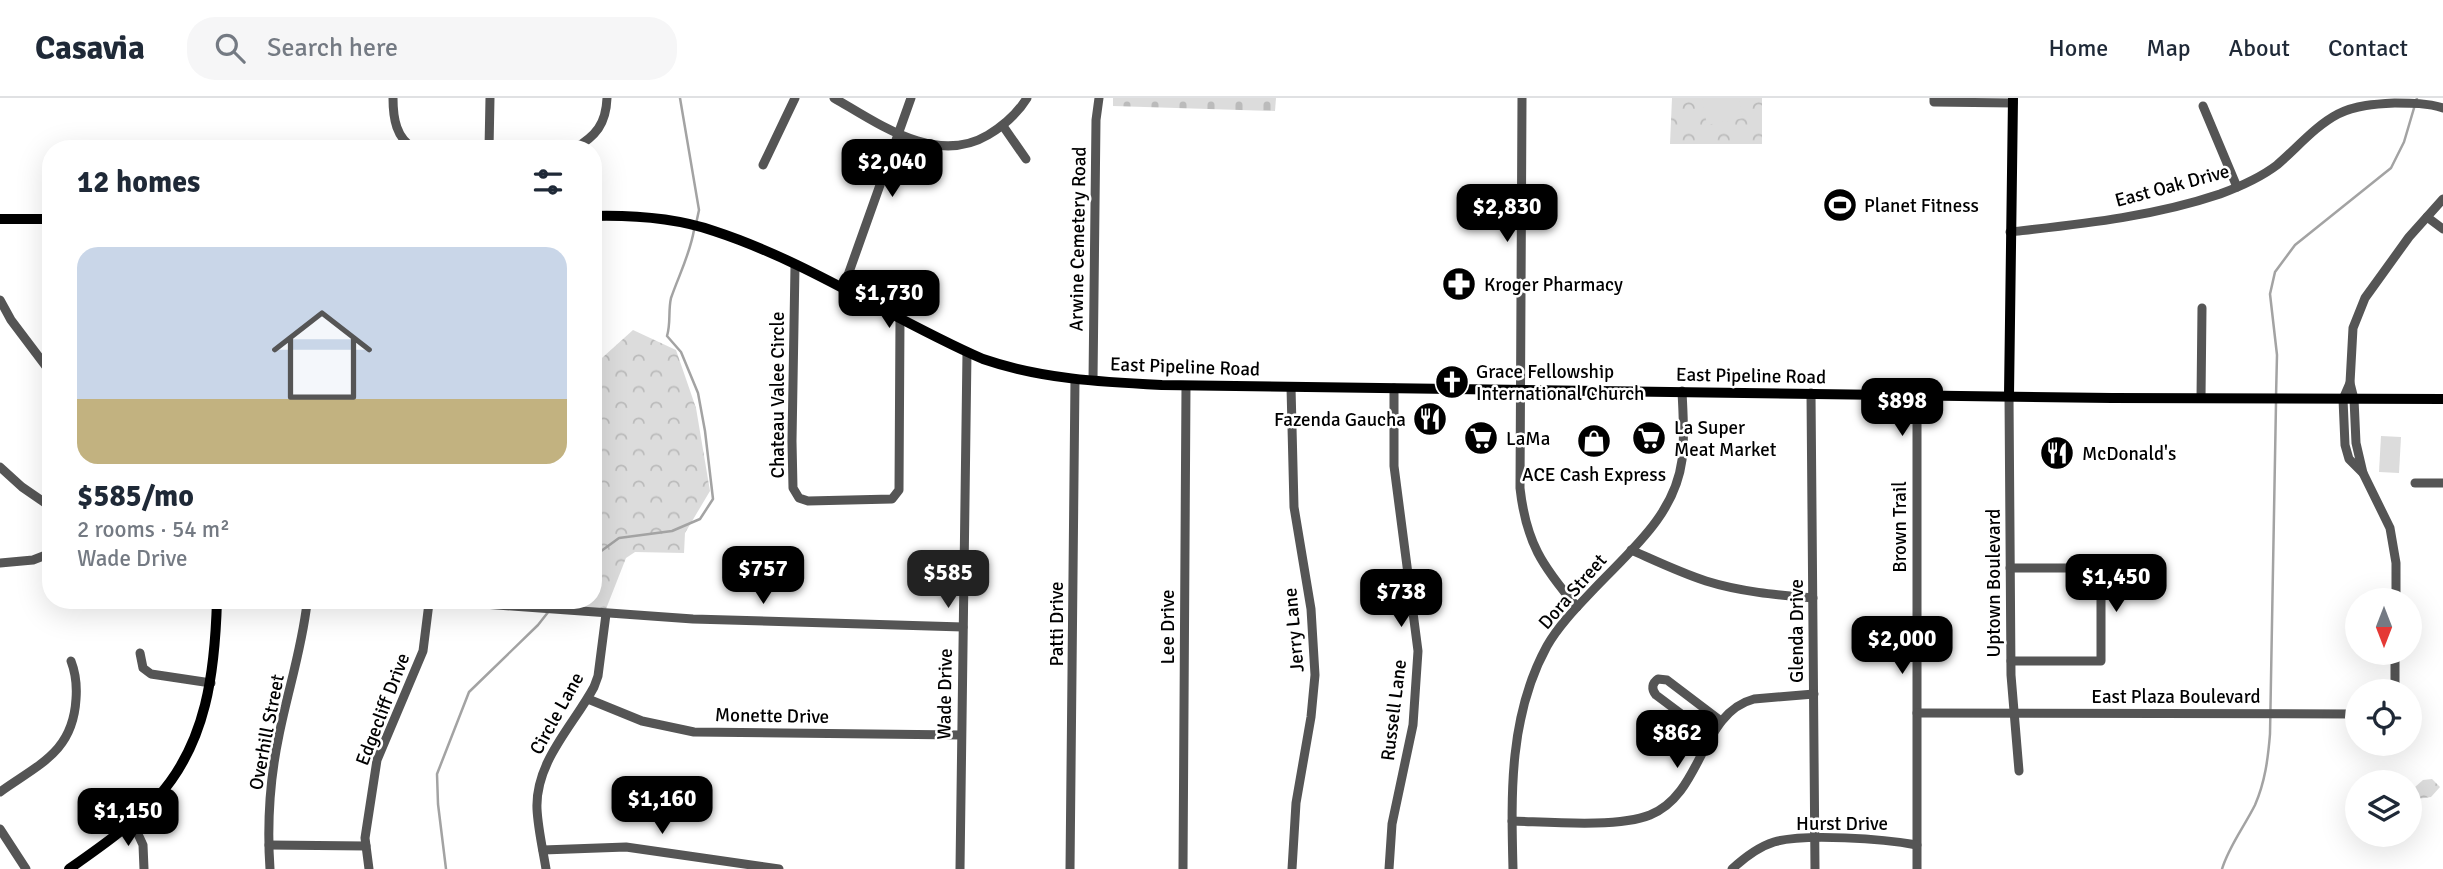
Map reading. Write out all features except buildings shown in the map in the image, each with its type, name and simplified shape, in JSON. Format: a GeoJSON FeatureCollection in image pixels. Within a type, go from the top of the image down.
{"type":"FeatureCollection","features":[{"type":"Feature","properties":{"kind":"main road"},"geometry":{"type":"LineString","coordinates":[[2009,395],[2013,101]]}},
{"type":"Feature","properties":{"kind":"main road","name":"East Pipeline Road"},"geometry":{"type":"LineString","coordinates":[[602,216],[674,221],[717,232],[796,265],[967,352],[1008,368],[1075,379],[1186,386],[2443,399]]}},
{"type":"Feature","properties":{"kind":"main road"},"geometry":{"type":"LineString","coordinates":[[0,219],[42,219]]}},
{"type":"Feature","properties":{"kind":"main road"},"geometry":{"type":"LineString","coordinates":[[69,869],[132,821],[166,787],[190,749],[206,709],[211,682],[216,609]]}},
{"type":"Feature","properties":{"kind":"street"},"geometry":{"type":"LineString","coordinates":[[393,98],[395,127],[404,140]]}},
{"type":"Feature","properties":{"kind":"street"},"geometry":{"type":"LineString","coordinates":[[489,140],[490,98]]}},
{"type":"Feature","properties":{"kind":"street"},"geometry":{"type":"LineString","coordinates":[[587,140],[600,129],[605,119],[607,98]]}},
{"type":"Feature","properties":{"kind":"street"},"geometry":{"type":"LineString","coordinates":[[763,165],[795,98]]}},
{"type":"Feature","properties":{"kind":"street"},"geometry":{"type":"LineString","coordinates":[[834,98],[914,140],[948,147],[980,140],[1003,126],[1027,98]]}},
{"type":"Feature","properties":{"kind":"street"},"geometry":{"type":"LineString","coordinates":[[843,289],[911,98]]}},
{"type":"Feature","properties":{"kind":"street","name":"Arwine Cemetery Road"},"geometry":{"type":"LineString","coordinates":[[1094,380],[1096,120],[1099,98]]}},
{"type":"Feature","properties":{"kind":"street"},"geometry":{"type":"LineString","coordinates":[[1522,98],[1520,488],[1525,523],[1536,553],[1577,607]]}},
{"type":"Feature","properties":{"kind":"street"},"geometry":{"type":"LineString","coordinates":[[1934,98],[1934,102],[2013,101]]}},
{"type":"Feature","properties":{"kind":"street","name":"East Oak Drive"},"geometry":{"type":"LineString","coordinates":[[2010,232],[2148,214],[2237,187],[2274,167],[2320,126],[2341,113],[2371,104],[2405,103],[2443,108]]}},
{"type":"Feature","properties":{"kind":"street"},"geometry":{"type":"LineString","coordinates":[[2203,106],[2237,187]]}},
{"type":"Feature","properties":{"kind":"street"},"geometry":{"type":"LineString","coordinates":[[1003,126],[1026,159]]}},
{"type":"Feature","properties":{"kind":"street"},"geometry":{"type":"LineString","coordinates":[[2396,588],[2396,563],[2390,528],[2363,473],[2348,399],[2352,341],[2356,318],[2365,298],[2409,237],[2443,199]]}},
{"type":"Feature","properties":{"kind":"street"},"geometry":{"type":"LineString","coordinates":[[2427,217],[2443,229]]}},
{"type":"Feature","properties":{"kind":"street","name":"Chateau Valee Circle"},"geometry":{"type":"LineString","coordinates":[[796,265],[792,441],[793,488],[799,498],[808,501],[892,499],[897,495],[900,318]]}},
{"type":"Feature","properties":{"kind":"street"},"geometry":{"type":"LineString","coordinates":[[0,300],[11,320],[42,361]]}},
{"type":"Feature","properties":{"kind":"street"},"geometry":{"type":"LineString","coordinates":[[2201,398],[2202,308]]}},
{"type":"Feature","properties":{"kind":"street","name":"Wade Drive"},"geometry":{"type":"LineString","coordinates":[[960,869],[967,352]]}},
{"type":"Feature","properties":{"kind":"street","name":"Patti Drive"},"geometry":{"type":"LineString","coordinates":[[1070,869],[1075,379]]}},
{"type":"Feature","properties":{"kind":"street","name":"Lee Drive"},"geometry":{"type":"LineString","coordinates":[[1183,869],[1186,386]]}},
{"type":"Feature","properties":{"kind":"street","name":"Jerry Lane"},"geometry":{"type":"LineString","coordinates":[[1291,387],[1294,507],[1311,609],[1315,675],[1311,718],[1296,803],[1292,869]]}},
{"type":"Feature","properties":{"kind":"street","name":"Russell Lane"},"geometry":{"type":"LineString","coordinates":[[1389,869],[1392,824],[1412,725],[1418,651],[1395,480],[1392,438],[1394,388]]}},
{"type":"Feature","properties":{"kind":"street","name":"Dora Street"},"geometry":{"type":"LineString","coordinates":[[1513,869],[1511,786],[1524,700],[1549,643],[1577,607],[1661,516],[1677,480],[1683,442],[1682,391]]}},
{"type":"Feature","properties":{"kind":"street","name":"Glenda Drive"},"geometry":{"type":"LineString","coordinates":[[1811,393],[1815,869]]}},
{"type":"Feature","properties":{"kind":"street","name":"Brown Trail"},"geometry":{"type":"LineString","coordinates":[[1917,394],[1917,869]]}},
{"type":"Feature","properties":{"kind":"street","name":"Uptown Boulevard"},"geometry":{"type":"LineString","coordinates":[[2009,395],[2011,661],[2019,771]]}},
{"type":"Feature","properties":{"kind":"street"},"geometry":{"type":"LineString","coordinates":[[0,467],[42,501]]}},
{"type":"Feature","properties":{"kind":"street"},"geometry":{"type":"LineString","coordinates":[[2415,483],[2443,483]]}},
{"type":"Feature","properties":{"kind":"street"},"geometry":{"type":"LineString","coordinates":[[1631,550],[1682,573],[1719,585],[1775,595],[1814,598]]}},
{"type":"Feature","properties":{"kind":"street"},"geometry":{"type":"LineString","coordinates":[[0,564],[42,556]]}},
{"type":"Feature","properties":{"kind":"street"},"geometry":{"type":"LineString","coordinates":[[2010,568],[2101,568],[2101,661],[2011,661]]}},
{"type":"Feature","properties":{"kind":"street","name":"Overhill Street"},"geometry":{"type":"LineString","coordinates":[[270,869],[270,800],[279,735],[303,635],[306,609]]}},
{"type":"Feature","properties":{"kind":"street","name":"Edgecliff Drive"},"geometry":{"type":"LineString","coordinates":[[369,869],[366,822],[377,760],[423,652],[428,609]]}},
{"type":"Feature","properties":{"kind":"street"},"geometry":{"type":"LineString","coordinates":[[548,609],[693,619],[962,627]]}},
{"type":"Feature","properties":{"kind":"street","name":"Circle Lane"},"geometry":{"type":"LineString","coordinates":[[546,869],[537,810],[540,783],[555,747],[588,699],[598,676],[607,614]]}},
{"type":"Feature","properties":{"kind":"street"},"geometry":{"type":"LineString","coordinates":[[140,653],[143,668],[151,674],[211,682]]}},
{"type":"Feature","properties":{"kind":"street"},"geometry":{"type":"LineString","coordinates":[[0,792],[54,753],[69,735],[76,691],[71,661]]}},
{"type":"Feature","properties":{"kind":"street"},"geometry":{"type":"LineString","coordinates":[[1712,737],[1656,695],[1654,683],[1658,679],[1667,680],[1721,721]]}},
{"type":"Feature","properties":{"kind":"street"},"geometry":{"type":"LineString","coordinates":[[1512,821],[1623,822],[1651,815],[1672,802],[1685,786],[1721,721],[1732,710],[1745,702],[1774,696],[1814,694]]}},
{"type":"Feature","properties":{"kind":"street","name":"Monette Drive"},"geometry":{"type":"LineString","coordinates":[[588,699],[642,721],[694,732],[961,735]]}},
{"type":"Feature","properties":{"kind":"street","name":"East Plaza Boulevard"},"geometry":{"type":"LineString","coordinates":[[1917,713],[2345,713]]}},
{"type":"Feature","properties":{"kind":"street"},"geometry":{"type":"LineString","coordinates":[[132,821],[143,845],[144,869]]}},
{"type":"Feature","properties":{"kind":"street"},"geometry":{"type":"LineString","coordinates":[[0,829],[26,869]]}},
{"type":"Feature","properties":{"kind":"street","name":"Hurst Drive"},"geometry":{"type":"LineString","coordinates":[[1732,869],[1755,851],[1773,843],[1794,839],[1896,841],[1917,845]]}},
{"type":"Feature","properties":{"kind":"street"},"geometry":{"type":"LineString","coordinates":[[269,845],[366,846]]}},
{"type":"Feature","properties":{"kind":"street"},"geometry":{"type":"LineString","coordinates":[[543,850],[626,847],[779,869]]}},
{"type":"Feature","properties":{"kind":"green space"},"geometry":{"type":"Polygon","coordinates":[[[1113,98],[1276,98],[1275,111],[1113,106],[1113,98]]]}},
{"type":"Feature","properties":{"kind":"green space"},"geometry":{"type":"Polygon","coordinates":[[[1672,98],[1762,98],[1762,144],[1670,144],[1672,98]]]}},
{"type":"Feature","properties":{"kind":"green space"},"geometry":{"type":"Polygon","coordinates":[[[1702,98],[1739,98],[1743,118],[1707,125],[1702,98]]]}},
{"type":"Feature","properties":{"kind":"green space"},"geometry":{"type":"Polygon","coordinates":[[[633,330],[676,350],[696,408],[710,491],[685,533],[684,553],[635,552],[626,558],[606,609],[602,609],[602,358],[633,330]]]}},
{"type":"Feature","properties":{"kind":"green space"},"geometry":{"type":"Polygon","coordinates":[[[2381,436],[2401,437],[2399,473],[2379,472],[2381,436]]]}},
{"type":"Feature","properties":{"kind":"green space"},"geometry":{"type":"Polygon","coordinates":[[[2432,779],[2440,787],[2431,797],[2422,798],[2423,780],[2432,779]]]}},
{"type":"Feature","properties":{"kind":"waterway"},"geometry":{"type":"LineString","coordinates":[[680,98],[699,210],[696,224]]}},
{"type":"Feature","properties":{"kind":"waterway"},"geometry":{"type":"LineString","coordinates":[[2276,397],[2277,355],[2270,294],[2275,272],[2295,245],[2391,168],[2404,142],[2417,98]]}},
{"type":"Feature","properties":{"kind":"waterway"},"geometry":{"type":"LineString","coordinates":[[602,550],[619,538],[672,531],[700,519],[713,499],[698,393],[681,352],[667,336],[671,298],[694,230]]}},
{"type":"Feature","properties":{"kind":"waterway"},"geometry":{"type":"LineString","coordinates":[[2222,869],[2258,796],[2268,752],[2276,403]]}},
{"type":"Feature","properties":{"kind":"waterway"},"geometry":{"type":"LineString","coordinates":[[446,869],[437,774],[469,692],[549,611]]}},
{"type":"Feature","properties":{"kind":"place","name":"Planet Fitness"},"geometry":{"type":"Point","coordinates":[1840,205]}},
{"type":"Feature","properties":{"kind":"place","name":"Kroger Pharmacy"},"geometry":{"type":"Point","coordinates":[1459,284]}},
{"type":"Feature","properties":{"kind":"place","name":"Grace Fellowship International Church"},"geometry":{"type":"Point","coordinates":[1452,382]}},
{"type":"Feature","properties":{"kind":"place","name":"Fazenda Gaucha"},"geometry":{"type":"Point","coordinates":[1430,419]}},
{"type":"Feature","properties":{"kind":"place","name":"LaMa"},"geometry":{"type":"Point","coordinates":[1481,438]}},
{"type":"Feature","properties":{"kind":"place","name":"La Super Meat Market"},"geometry":{"type":"Point","coordinates":[1649,438]}},
{"type":"Feature","properties":{"kind":"place","name":"ACE Cash Express"},"geometry":{"type":"Point","coordinates":[1594,441]}},
{"type":"Feature","properties":{"kind":"place","name":"McDonald's"},"geometry":{"type":"Point","coordinates":[2057,453]}}]}
